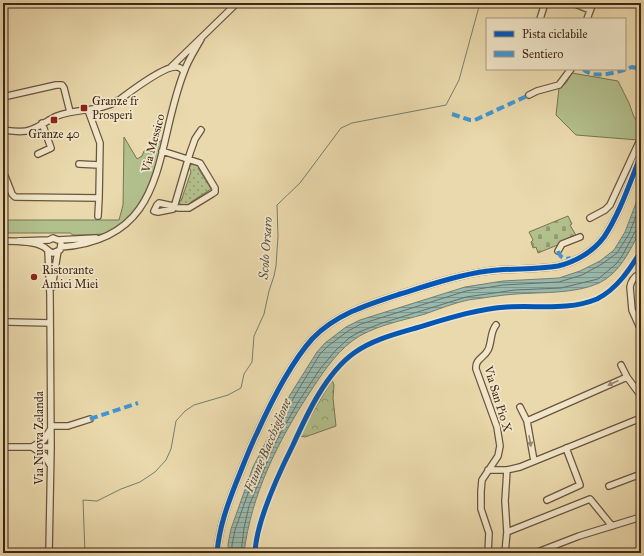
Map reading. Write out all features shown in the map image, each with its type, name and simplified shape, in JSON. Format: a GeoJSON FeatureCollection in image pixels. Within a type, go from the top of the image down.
{"type":"FeatureCollection","features":[{"type":"Feature","properties":{"kind":"street"},"geometry":{"type":"LineString","coordinates":[[168,69],[237,3]]}},
{"type":"Feature","properties":{"kind":"street"},"geometry":{"type":"LineString","coordinates":[[540,18],[545,3]]}},
{"type":"Feature","properties":{"kind":"street"},"geometry":{"type":"LineString","coordinates":[[573,3],[590,10]]}},
{"type":"Feature","properties":{"kind":"street"},"geometry":{"type":"LineString","coordinates":[[587,18],[593,3]]}},
{"type":"Feature","properties":{"kind":"street","name":"Via Messico"},"geometry":{"type":"LineString","coordinates":[[19,241],[41,245],[53,253],[60,249],[84,244],[105,237],[125,224],[134,216],[141,208],[152,186],[184,72],[201,39]]}},
{"type":"Feature","properties":{"kind":"street"},"geometry":{"type":"LineString","coordinates":[[3,130],[16,132],[30,130],[42,123],[70,112],[108,106],[146,80],[168,69],[175,66],[179,67],[184,72]]}},
{"type":"Feature","properties":{"kind":"street"},"geometry":{"type":"LineString","coordinates":[[529,95],[558,85],[570,70]]}},
{"type":"Feature","properties":{"kind":"street"},"geometry":{"type":"LineString","coordinates":[[3,97],[62,85],[70,112]]}},
{"type":"Feature","properties":{"kind":"street"},"geometry":{"type":"LineString","coordinates":[[88,110],[100,143],[98,216]]}},
{"type":"Feature","properties":{"kind":"street"},"geometry":{"type":"LineString","coordinates":[[38,154],[51,148],[42,123]]}},
{"type":"Feature","properties":{"kind":"street"},"geometry":{"type":"LineString","coordinates":[[162,151],[188,160],[200,163],[216,190],[189,208],[175,207],[188,160],[195,139],[201,130]]}},
{"type":"Feature","properties":{"kind":"street"},"geometry":{"type":"LineString","coordinates":[[590,218],[605,210],[610,205],[641,138]]}},
{"type":"Feature","properties":{"kind":"street"},"geometry":{"type":"LineString","coordinates":[[217,553],[218,538],[224,517],[252,443],[286,377],[313,338],[331,323],[343,316],[367,305],[418,288],[469,275],[505,269],[548,268],[568,263],[583,256],[603,238],[613,221],[641,155]]}},
{"type":"Feature","properties":{"kind":"street"},"geometry":{"type":"LineString","coordinates":[[79,164],[99,165]]}},
{"type":"Feature","properties":{"kind":"street"},"geometry":{"type":"LineString","coordinates":[[3,174],[12,194],[17,198],[99,198]]}},
{"type":"Feature","properties":{"kind":"street","name":"Via Messico"},"geometry":{"type":"LineString","coordinates":[[3,241],[105,237]]}},
{"type":"Feature","properties":{"kind":"street"},"geometry":{"type":"LineString","coordinates":[[558,251],[562,244],[580,237]]}},
{"type":"Feature","properties":{"kind":"street"},"geometry":{"type":"LineString","coordinates":[[47,250],[46,245],[49,240]]}},
{"type":"Feature","properties":{"kind":"street"},"geometry":{"type":"LineString","coordinates":[[58,240],[60,249]]}},
{"type":"Feature","properties":{"kind":"street","name":"Via Nuova Zelanda"},"geometry":{"type":"LineString","coordinates":[[50,295],[60,249]]}},
{"type":"Feature","properties":{"kind":"street","name":"Via Nuova Zelanda"},"geometry":{"type":"LineString","coordinates":[[47,250],[50,295],[51,427],[49,553]]}},
{"type":"Feature","properties":{"kind":"street"},"geometry":{"type":"LineString","coordinates":[[49,262],[51,264],[57,261]]}},
{"type":"Feature","properties":{"kind":"street"},"geometry":{"type":"LineString","coordinates":[[640,273],[634,278],[630,287],[631,304],[641,330]]}},
{"type":"Feature","properties":{"kind":"street"},"geometry":{"type":"LineString","coordinates":[[634,315],[641,313]]}},
{"type":"Feature","properties":{"kind":"street"},"geometry":{"type":"LineString","coordinates":[[9,322],[50,323]]}},
{"type":"Feature","properties":{"kind":"street","name":"Via San Pio X"},"geometry":{"type":"LineString","coordinates":[[488,553],[489,533],[482,513],[480,501],[482,480],[498,456],[500,446],[497,428],[475,364],[477,360],[487,353],[491,344],[494,327],[496,325]]}},
{"type":"Feature","properties":{"kind":"street"},"geometry":{"type":"LineString","coordinates":[[621,365],[627,377],[641,396]]}},
{"type":"Feature","properties":{"kind":"street"},"geometry":{"type":"LineString","coordinates":[[527,421],[627,377]]}},
{"type":"Feature","properties":{"kind":"street"},"geometry":{"type":"LineString","coordinates":[[520,407],[527,421],[534,461]]}},
{"type":"Feature","properties":{"kind":"street"},"geometry":{"type":"LineString","coordinates":[[488,470],[507,470],[534,461],[641,418]]}},
{"type":"Feature","properties":{"kind":"street"},"geometry":{"type":"LineString","coordinates":[[32,447],[44,440],[51,427],[68,426],[90,419]]}},
{"type":"Feature","properties":{"kind":"street"},"geometry":{"type":"LineString","coordinates":[[3,447],[51,447]]}},
{"type":"Feature","properties":{"kind":"street"},"geometry":{"type":"LineString","coordinates":[[32,447],[45,456],[50,466]]}},
{"type":"Feature","properties":{"kind":"street"},"geometry":{"type":"LineString","coordinates":[[547,500],[580,485],[566,448]]}},
{"type":"Feature","properties":{"kind":"street"},"geometry":{"type":"LineString","coordinates":[[505,553],[507,532],[505,502],[507,470]]}},
{"type":"Feature","properties":{"kind":"street"},"geometry":{"type":"LineString","coordinates":[[609,486],[641,474]]}},
{"type":"Feature","properties":{"kind":"street"},"geometry":{"type":"LineString","coordinates":[[507,532],[590,499],[612,526]]}},
{"type":"Feature","properties":{"kind":"street"},"geometry":{"type":"LineString","coordinates":[[535,553],[579,536],[641,517]]}},
{"type":"Feature","properties":{"kind":"green space"},"geometry":{"type":"Polygon","coordinates":[[[572,73],[618,81],[634,117],[641,126],[641,134],[638,140],[576,135],[556,115],[559,88],[566,83],[572,73]]]}},
{"type":"Feature","properties":{"kind":"green space"},"geometry":{"type":"Polygon","coordinates":[[[124,137],[137,159],[142,156],[144,151],[167,137],[153,186],[125,225],[103,234],[73,235],[70,233],[3,233],[3,221],[7,220],[119,220],[123,205],[124,137]]]}},
{"type":"Feature","properties":{"kind":"green space"},"geometry":{"type":"Polygon","coordinates":[[[191,164],[195,164],[200,167],[198,168],[211,189],[191,202],[190,205],[181,206],[179,201],[181,201],[191,172],[189,167],[191,164]]]}},
{"type":"Feature","properties":{"kind":"green space"},"geometry":{"type":"Polygon","coordinates":[[[568,216],[572,224],[570,225],[577,237],[538,253],[536,247],[533,248],[531,242],[533,240],[529,232],[568,216]]]}},
{"type":"Feature","properties":{"kind":"green space"},"geometry":{"type":"Polygon","coordinates":[[[332,380],[334,385],[333,398],[336,426],[305,437],[299,436],[332,380]]]}},
{"type":"Feature","properties":{"kind":"water","name":"Fiume Bacchiglione"},"geometry":{"type":"Polygon","coordinates":[[[641,190],[640,231],[619,267],[606,279],[599,283],[590,287],[569,291],[510,294],[463,301],[368,331],[346,346],[329,365],[315,385],[298,411],[277,449],[253,510],[244,553],[228,553],[231,529],[253,467],[290,395],[317,352],[325,343],[346,327],[360,320],[465,287],[503,281],[559,278],[580,271],[600,261],[614,250],[625,232],[641,190]]]}},
{"type":"Feature","properties":{"kind":"waterway","name":"Scolo Orsaro"},"geometry":{"type":"LineString","coordinates":[[85,553],[83,500],[97,501],[121,489],[140,482],[155,472],[166,460],[171,449],[176,421],[185,411],[194,405],[228,395],[241,388],[244,374],[252,362],[254,336],[264,314],[276,266],[278,236],[277,205],[300,183],[341,128],[352,123],[446,105],[459,80],[480,3]]}},
{"type":"Feature","properties":{"kind":"marked path"},"geometry":{"type":"LineString","coordinates":[[626,69],[632,67],[636,68],[641,75]]}},
{"type":"Feature","properties":{"kind":"marked path"},"geometry":{"type":"LineString","coordinates":[[584,70],[600,75],[624,70]]}},
{"type":"Feature","properties":{"kind":"marked path"},"geometry":{"type":"LineString","coordinates":[[452,114],[470,120],[475,120],[529,95]]}},
{"type":"Feature","properties":{"kind":"marked path"},"geometry":{"type":"LineString","coordinates":[[558,251],[563,258],[571,258]]}},
{"type":"Feature","properties":{"kind":"marked path"},"geometry":{"type":"LineString","coordinates":[[90,419],[138,403]]}},
{"type":"Feature","properties":{"kind":"cycle path"},"geometry":{"type":"LineString","coordinates":[[217,553],[227,509],[251,445],[268,409],[296,360],[321,330],[342,316],[353,311],[422,287],[488,271],[558,266],[583,256],[600,242],[610,228],[641,155]]}},
{"type":"Feature","properties":{"kind":"cycle path"},"geometry":{"type":"LineString","coordinates":[[255,553],[259,527],[269,498],[304,420],[326,383],[344,361],[354,353],[368,344],[384,338],[472,312],[507,307],[552,307],[586,303],[597,299],[611,290],[628,271],[641,251]]}},
{"type":"Feature","properties":{"kind":"place","name":"Granze fr Prosperi"},"geometry":{"type":"Point","coordinates":[84,108]}},
{"type":"Feature","properties":{"kind":"place","name":"Granze 40"},"geometry":{"type":"Point","coordinates":[54,120]}},
{"type":"Feature","properties":{"kind":"place","name":"Ristorante Amici Miei"},"geometry":{"type":"Point","coordinates":[34,277]}}]}
